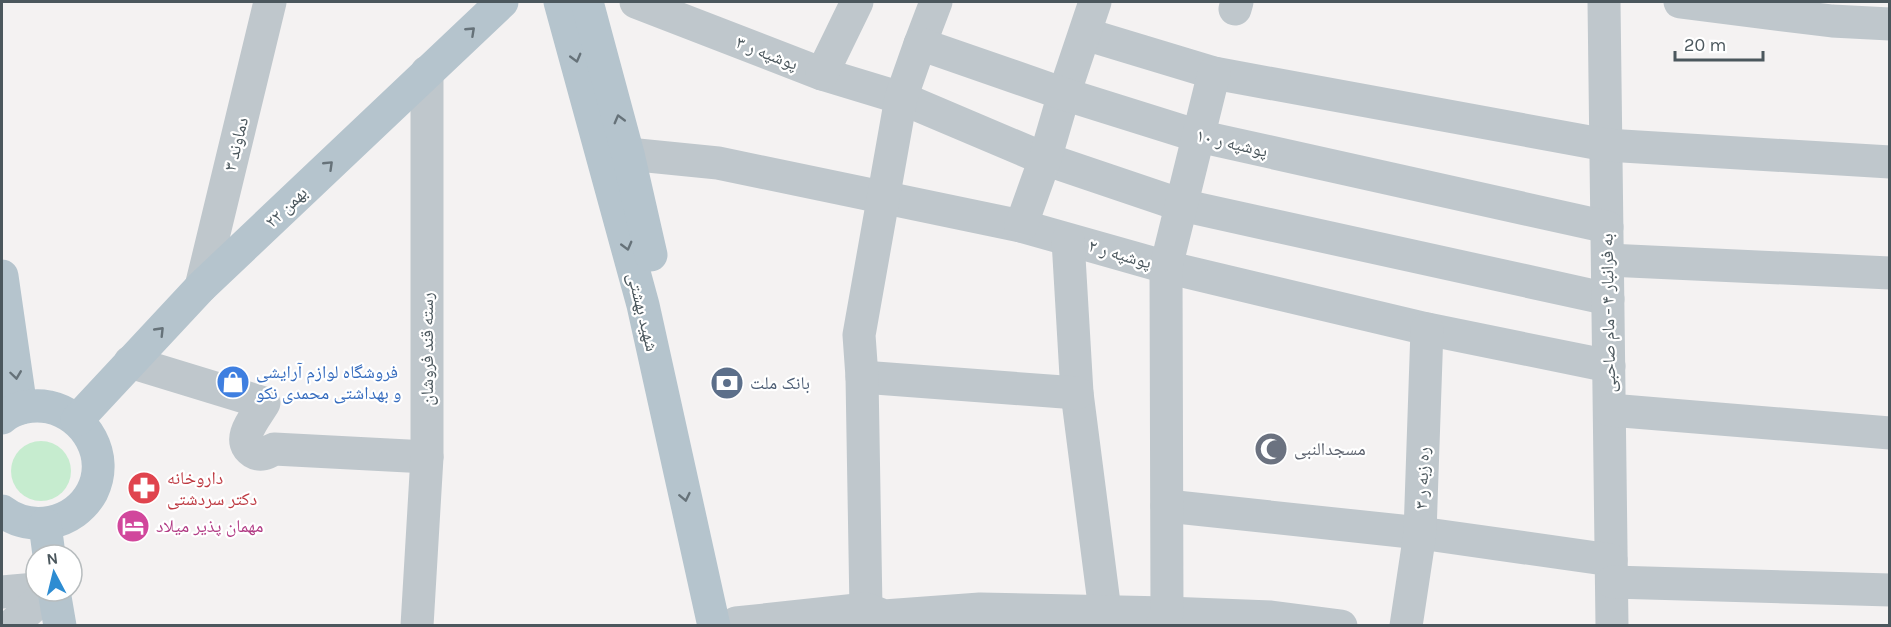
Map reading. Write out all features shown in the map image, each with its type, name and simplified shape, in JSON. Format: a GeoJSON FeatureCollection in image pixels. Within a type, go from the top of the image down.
{"type":"FeatureCollection","features":[{"type":"Feature","properties":{"kind":"main road","name":"۲۲ بهمن"},"geometry":{"type":"LineString","coordinates":[[77,420],[201,287],[502,2]]}},
{"type":"Feature","properties":{"kind":"main road","name":"شهید بهشتی"},"geometry":{"type":"LineString","coordinates":[[581,8],[628,154],[719,625]]}},
{"type":"Feature","properties":{"kind":"main road","name":"شهید بهشتی"},"geometry":{"type":"LineString","coordinates":[[581,8],[643,306],[719,625]]}},
{"type":"Feature","properties":{"kind":"main road"},"geometry":{"type":"LineString","coordinates":[[2,276],[11,413],[41,405],[60,410],[77,420],[90,435],[97,453],[98,473],[92,492],[80,507],[64,519],[47,540],[27,524],[2,512]]}},
{"type":"Feature","properties":{"kind":"main road"},"geometry":{"type":"LineString","coordinates":[[55,603],[60,626]]}},
{"type":"Feature","properties":{"kind":"street","name":"دماوند ۳"},"geometry":{"type":"LineString","coordinates":[[201,287],[270,2]]}},
{"type":"Feature","properties":{"kind":"street","name":"پوشپه ر ۳"},"geometry":{"type":"LineString","coordinates":[[636,2],[822,74],[901,98],[1045,159],[1181,206],[1608,298]]}},
{"type":"Feature","properties":{"kind":"street"},"geometry":{"type":"LineString","coordinates":[[879,617],[859,335],[901,98],[936,2]]}},
{"type":"Feature","properties":{"kind":"street"},"geometry":{"type":"LineString","coordinates":[[1021,226],[1095,2]]}},
{"type":"Feature","properties":{"kind":"street","name":"به فرانبار ۴ - مام صاحبی"},"geometry":{"type":"LineString","coordinates":[[1604,2],[1612,626]]}},
{"type":"Feature","properties":{"kind":"street"},"geometry":{"type":"LineString","coordinates":[[1680,2],[1832,21],[1890,24]]}},
{"type":"Feature","properties":{"kind":"street"},"geometry":{"type":"LineString","coordinates":[[822,74],[854,3]]}},
{"type":"Feature","properties":{"kind":"street"},"geometry":{"type":"LineString","coordinates":[[1085,34],[1214,73],[1606,145],[1890,162]]}},
{"type":"Feature","properties":{"kind":"street","name":"پوشپه ر ۱۰"},"geometry":{"type":"LineString","coordinates":[[920,44],[1064,94],[1198,136],[1607,227]]}},
{"type":"Feature","properties":{"kind":"street","name":"رسته قند فروشان"},"geometry":{"type":"LineString","coordinates":[[417,626],[427,457],[427,72]]}},
{"type":"Feature","properties":{"kind":"street"},"geometry":{"type":"LineString","coordinates":[[1165,619],[1166,267],[1214,73]]}},
{"type":"Feature","properties":{"kind":"street","name":"پوشپه ر ۲"},"geometry":{"type":"LineString","coordinates":[[628,154],[718,163],[1021,226],[1166,267],[1427,329],[1609,366]]}},
{"type":"Feature","properties":{"kind":"street"},"geometry":{"type":"LineString","coordinates":[[1068,240],[1077,393],[1105,611]]}},
{"type":"Feature","properties":{"kind":"street"},"geometry":{"type":"LineString","coordinates":[[1608,260],[1890,273]]}},
{"type":"Feature","properties":{"kind":"street","name":"ره زبه ر ۳"},"geometry":{"type":"LineString","coordinates":[[1407,626],[1420,532],[1427,329]]}},
{"type":"Feature","properties":{"kind":"street"},"geometry":{"type":"LineString","coordinates":[[130,362],[264,403],[247,430],[245,439],[248,449],[256,454],[266,454],[274,448],[427,457]]}},
{"type":"Feature","properties":{"kind":"street"},"geometry":{"type":"LineString","coordinates":[[862,377],[1077,393]]}},
{"type":"Feature","properties":{"kind":"street"},"geometry":{"type":"LineString","coordinates":[[1610,410],[1890,434]]}},
{"type":"Feature","properties":{"kind":"street"},"geometry":{"type":"LineString","coordinates":[[1167,506],[1420,532],[1612,571],[1890,590]]}},
{"type":"Feature","properties":{"kind":"street"},"geometry":{"type":"LineString","coordinates":[[2,592],[24,590]]}},
{"type":"Feature","properties":{"kind":"street"},"geometry":{"type":"LineString","coordinates":[[11,626],[38,603]]}},
{"type":"Feature","properties":{"kind":"street"},"geometry":{"type":"LineString","coordinates":[[719,625],[879,617],[980,609],[1105,611],[1165,619],[1271,621],[1341,626]]}},
{"type":"Feature","properties":{"kind":"green space"},"geometry":{"type":"Polygon","coordinates":[[[41,441],[58,446],[66,454],[71,471],[66,488],[58,496],[41,501],[24,496],[16,488],[11,471],[16,454],[24,446],[41,441]]]}},
{"type":"Feature","properties":{"kind":"place","name":"فروشگاه لوازم آرایشی و بهداشتی محمدی نکو"},"geometry":{"type":"Point","coordinates":[233,382]}},
{"type":"Feature","properties":{"kind":"place","name":"بانک ملت"},"geometry":{"type":"Point","coordinates":[727,383]}},
{"type":"Feature","properties":{"kind":"place","name":"مسجدالنبی"},"geometry":{"type":"Point","coordinates":[1271,449]}},
{"type":"Feature","properties":{"kind":"place","name":"داروخانه دکتر سردشتی"},"geometry":{"type":"Point","coordinates":[144,488]}},
{"type":"Feature","properties":{"kind":"place","name":"مهمان پذیر میلاد"},"geometry":{"type":"Point","coordinates":[133,526]}}]}
